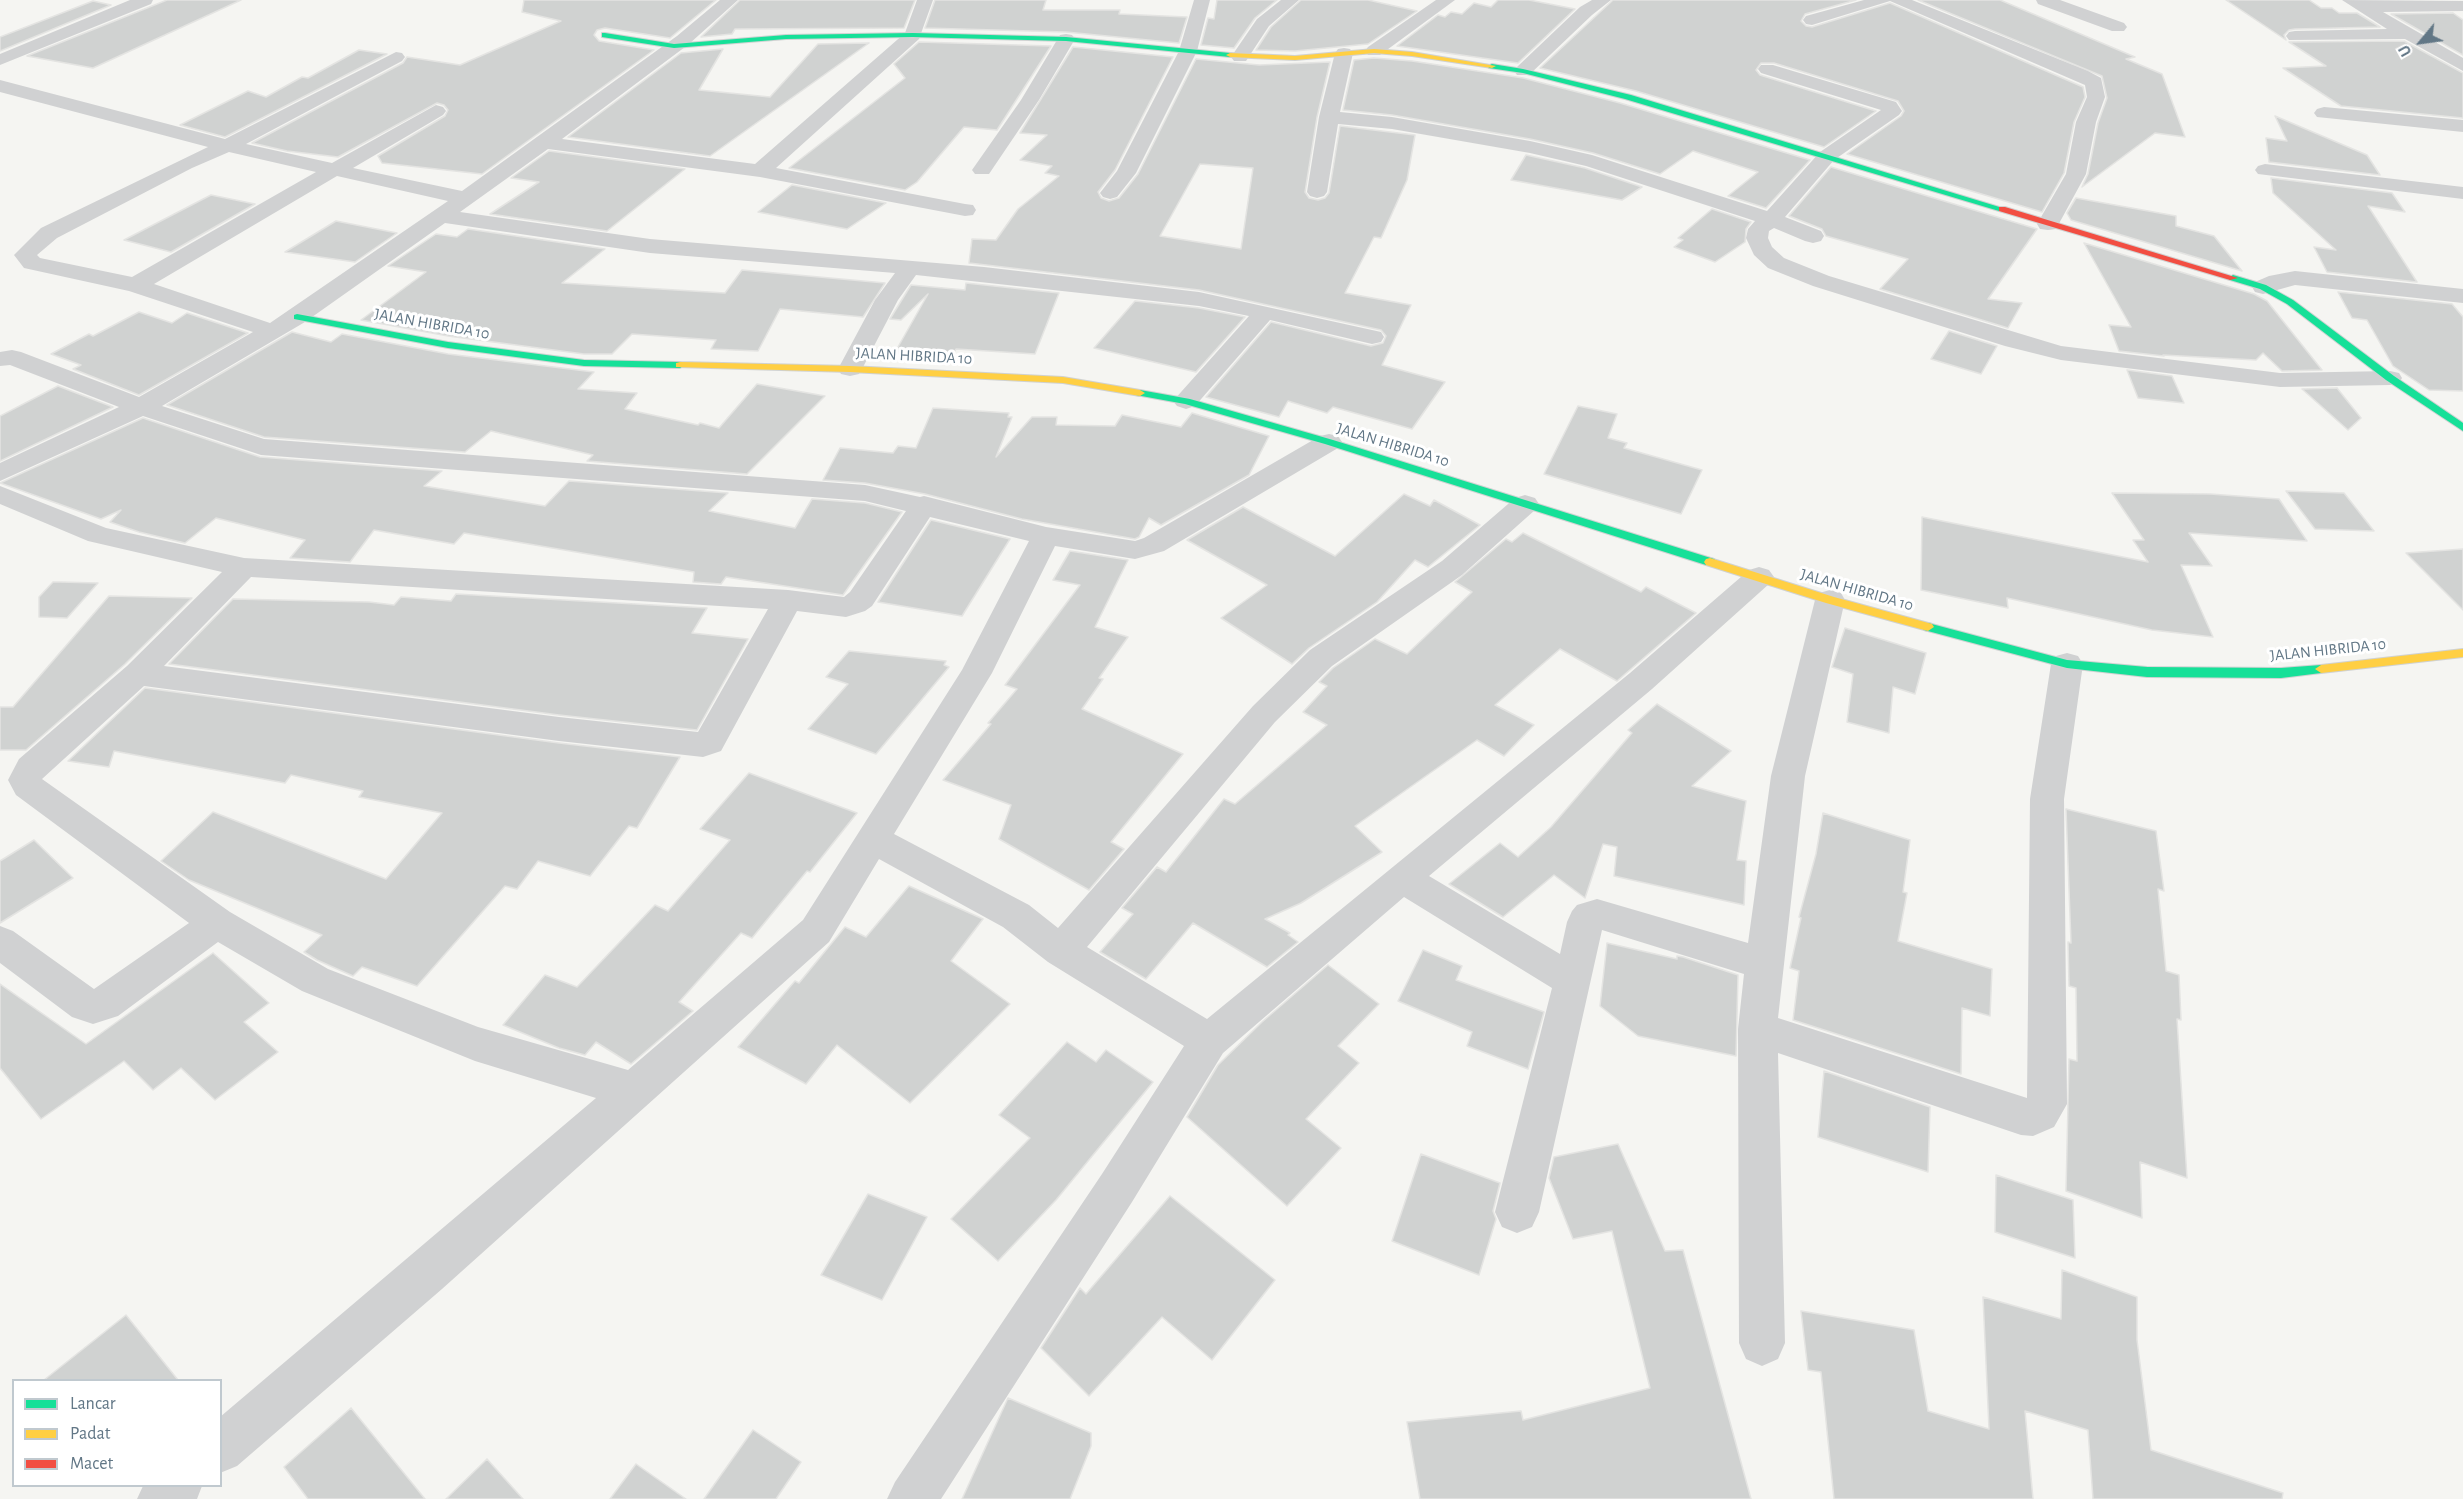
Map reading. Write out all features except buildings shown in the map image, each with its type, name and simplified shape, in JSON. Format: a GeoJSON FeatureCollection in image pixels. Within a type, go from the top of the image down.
{"type":"FeatureCollection","features":[{"type":"Feature","properties":{"kind":"street"},"geometry":{"type":"LineString","coordinates":[[0,60],[145,0]]}},
{"type":"Feature","properties":{"kind":"street"},"geometry":{"type":"LineString","coordinates":[[0,473],[141,407],[297,317],[544,143],[674,46],[730,0]]}},
{"type":"Feature","properties":{"kind":"street"},"geometry":{"type":"LineString","coordinates":[[760,171],[913,35],[925,0]]}},
{"type":"Feature","properties":{"kind":"street"},"geometry":{"type":"LineString","coordinates":[[1110,193],[1126,173],[1188,51],[1202,0]]}},
{"type":"Feature","properties":{"kind":"street"},"geometry":{"type":"LineString","coordinates":[[1240,57],[1263,23],[1292,0]]}},
{"type":"Feature","properties":{"kind":"street"},"geometry":{"type":"LineString","coordinates":[[1374,51],[1447,0]]}},
{"type":"Feature","properties":{"kind":"street"},"geometry":{"type":"LineString","coordinates":[[1523,71],[1586,11],[1603,0]]}},
{"type":"Feature","properties":{"kind":"street"},"geometry":{"type":"LineString","coordinates":[[1814,12],[1837,13],[1882,0]]}},
{"type":"Feature","properties":{"kind":"street"},"geometry":{"type":"LineString","coordinates":[[1897,0],[2082,75],[2094,82],[2096,97],[2086,122],[2076,174],[2048,224]]}},
{"type":"Feature","properties":{"kind":"street"},"geometry":{"type":"LineString","coordinates":[[2044,0],[2118,27]]}},
{"type":"Feature","properties":{"kind":"street"},"geometry":{"type":"LineString","coordinates":[[2356,3],[2463,6]]}},
{"type":"Feature","properties":{"kind":"street"},"geometry":{"type":"LineString","coordinates":[[2356,3],[2462,65]]}},
{"type":"Feature","properties":{"kind":"street"},"geometry":{"type":"LineString","coordinates":[[605,34],[674,46],[786,37],[913,35],[1066,39],[1240,57],[1295,58],[1374,51],[1412,54],[1523,71],[1628,97],[2263,287],[2290,302],[2390,378],[2463,428]]}},
{"type":"Feature","properties":{"kind":"street"},"geometry":{"type":"LineString","coordinates":[[2295,36],[2408,34]]}},
{"type":"Feature","properties":{"kind":"street"},"geometry":{"type":"LineString","coordinates":[[982,170],[1030,100],[1066,39]]}},
{"type":"Feature","properties":{"kind":"street"},"geometry":{"type":"LineString","coordinates":[[1317,192],[1329,117],[1344,53]]}},
{"type":"Feature","properties":{"kind":"street"},"geometry":{"type":"LineString","coordinates":[[272,331],[135,285],[32,263],[25,255],[49,233],[227,146],[396,57]]}},
{"type":"Feature","properties":{"kind":"street"},"geometry":{"type":"LineString","coordinates":[[1767,69],[1889,106],[1892,109],[1827,156],[1771,219],[1759,229],[1757,238],[1762,250],[1776,263],[1797,273],[2061,353],[2280,380],[2390,378]]}},
{"type":"Feature","properties":{"kind":"street"},"geometry":{"type":"LineString","coordinates":[[0,86],[227,146],[464,198]]}},
{"type":"Feature","properties":{"kind":"street"},"geometry":{"type":"LineString","coordinates":[[135,285],[436,111]]}},
{"type":"Feature","properties":{"kind":"street"},"geometry":{"type":"LineString","coordinates":[[2324,113],[2463,126]]}},
{"type":"Feature","properties":{"kind":"street"},"geometry":{"type":"LineString","coordinates":[[1329,117],[1392,123],[1530,147],[1593,161],[1771,219],[1813,236]]}},
{"type":"Feature","properties":{"kind":"street"},"geometry":{"type":"LineString","coordinates":[[544,143],[760,171],[966,210]]}},
{"type":"Feature","properties":{"kind":"street"},"geometry":{"type":"LineString","coordinates":[[2265,170],[2463,193]]}},
{"type":"Feature","properties":{"kind":"street"},"geometry":{"type":"LineString","coordinates":[[441,216],[650,246],[984,274],[1200,299],[1372,337]]}},
{"type":"Feature","properties":{"kind":"street"},"geometry":{"type":"LineString","coordinates":[[850,369],[887,300],[910,268]]}},
{"type":"Feature","properties":{"kind":"street"},"geometry":{"type":"LineString","coordinates":[[2263,287],[2277,281],[2295,278],[2463,296]]}},
{"type":"Feature","properties":{"kind":"street"},"geometry":{"type":"LineString","coordinates":[[1186,400],[1265,312]]}},
{"type":"Feature","properties":{"kind":"street","name":"JALAN HIBRIDA 10"},"geometry":{"type":"LineString","coordinates":[[297,317],[448,345],[584,363],[850,369],[1063,380],[1186,400],[1329,442],[1830,600],[2067,664],[2147,672],[2281,673],[2463,653]]}},
{"type":"Feature","properties":{"kind":"street"},"geometry":{"type":"LineString","coordinates":[[0,359],[12,357],[141,407],[261,447],[865,493],[1046,536],[1135,550],[1148,547],[1329,442]]}},
{"type":"Feature","properties":{"kind":"street"},"geometry":{"type":"LineString","coordinates":[[0,494],[98,535],[244,567],[788,600],[846,607],[861,599],[924,506]]}},
{"type":"Feature","properties":{"kind":"street"},"geometry":{"type":"LineString","coordinates":[[1061,951],[1264,714],[1321,658],[1452,568],[1526,504]]}},
{"type":"Feature","properties":{"kind":"street"},"geometry":{"type":"LineString","coordinates":[[222,1447],[426,1274],[816,931],[976,673],[1046,536]]}},
{"type":"Feature","properties":{"kind":"street"},"geometry":{"type":"LineString","coordinates":[[244,567],[138,674],[31,768],[25,780],[28,786],[217,923],[315,980],[475,1044],[633,1090]]}},
{"type":"Feature","properties":{"kind":"street"},"geometry":{"type":"LineString","coordinates":[[912,1499],[1118,1188],[1209,1041],[1641,681],[1759,577]]}},
{"type":"Feature","properties":{"kind":"street"},"geometry":{"type":"LineString","coordinates":[[138,674],[559,729],[703,745],[709,742],[788,600]]}},
{"type":"Feature","properties":{"kind":"street"},"geometry":{"type":"LineString","coordinates":[[1762,1343],[1758,1029],[1788,776],[1830,600]]}},
{"type":"Feature","properties":{"kind":"street"},"geometry":{"type":"LineString","coordinates":[[1758,1029],[2021,1116],[2033,1117],[2040,1114],[2047,1104],[2047,799],[2067,664]]}},
{"type":"Feature","properties":{"kind":"street"},"geometry":{"type":"LineString","coordinates":[[873,839],[1016,916],[1061,951],[1209,1041]]}},
{"type":"Feature","properties":{"kind":"street"},"geometry":{"type":"LineString","coordinates":[[1402,878],[1573,981]]}},
{"type":"Feature","properties":{"kind":"street"},"geometry":{"type":"LineString","coordinates":[[1517,1212],[1585,922],[1590,916],[1597,914],[1764,964]]}},
{"type":"Feature","properties":{"kind":"street"},"geometry":{"type":"LineString","coordinates":[[0,942],[86,1005],[93,1007],[104,1004],[217,923]]}},
{"type":"Feature","properties":{"kind":"street"},"geometry":{"type":"LineString","coordinates":[[162,1499],[176,1487]]}},
{"type":"Feature","properties":{"kind":"traffic: fast"},"geometry":{"type":"LineString","coordinates":[[605,35],[674,46],[786,37],[913,35],[1066,39],[1230,55]]}},
{"type":"Feature","properties":{"kind":"traffic: fast"},"geometry":{"type":"LineString","coordinates":[[1492,66],[1523,71],[1628,97],[2002,209]]}},
{"type":"Feature","properties":{"kind":"traffic: fast"},"geometry":{"type":"LineString","coordinates":[[2233,278],[2263,287],[2290,302],[2390,378],[2463,428]]}},
{"type":"Feature","properties":{"kind":"traffic: fast"},"geometry":{"type":"LineString","coordinates":[[297,317],[448,345],[584,363],[680,365]]}},
{"type":"Feature","properties":{"kind":"traffic: fast"},"geometry":{"type":"LineString","coordinates":[[1140,393],[1186,401],[1329,442],[1710,562]]}},
{"type":"Feature","properties":{"kind":"traffic: fast"},"geometry":{"type":"LineString","coordinates":[[1928,627],[2067,664],[2147,672],[2281,673],[2321,669]]}},
{"type":"Feature","properties":{"kind":"traffic: slow"},"geometry":{"type":"LineString","coordinates":[[1230,55],[1295,58],[1374,51],[1412,54],[1492,66]]}},
{"type":"Feature","properties":{"kind":"traffic: slow"},"geometry":{"type":"LineString","coordinates":[[680,365],[850,369],[1063,380],[1140,393]]}},
{"type":"Feature","properties":{"kind":"traffic: slow"},"geometry":{"type":"LineString","coordinates":[[1710,562],[1830,600],[1928,627]]}},
{"type":"Feature","properties":{"kind":"traffic: slow"},"geometry":{"type":"LineString","coordinates":[[2321,669],[2463,653]]}},
{"type":"Feature","properties":{"kind":"traffic: jam"},"geometry":{"type":"LineString","coordinates":[[2002,209],[2233,278]]}}]}
